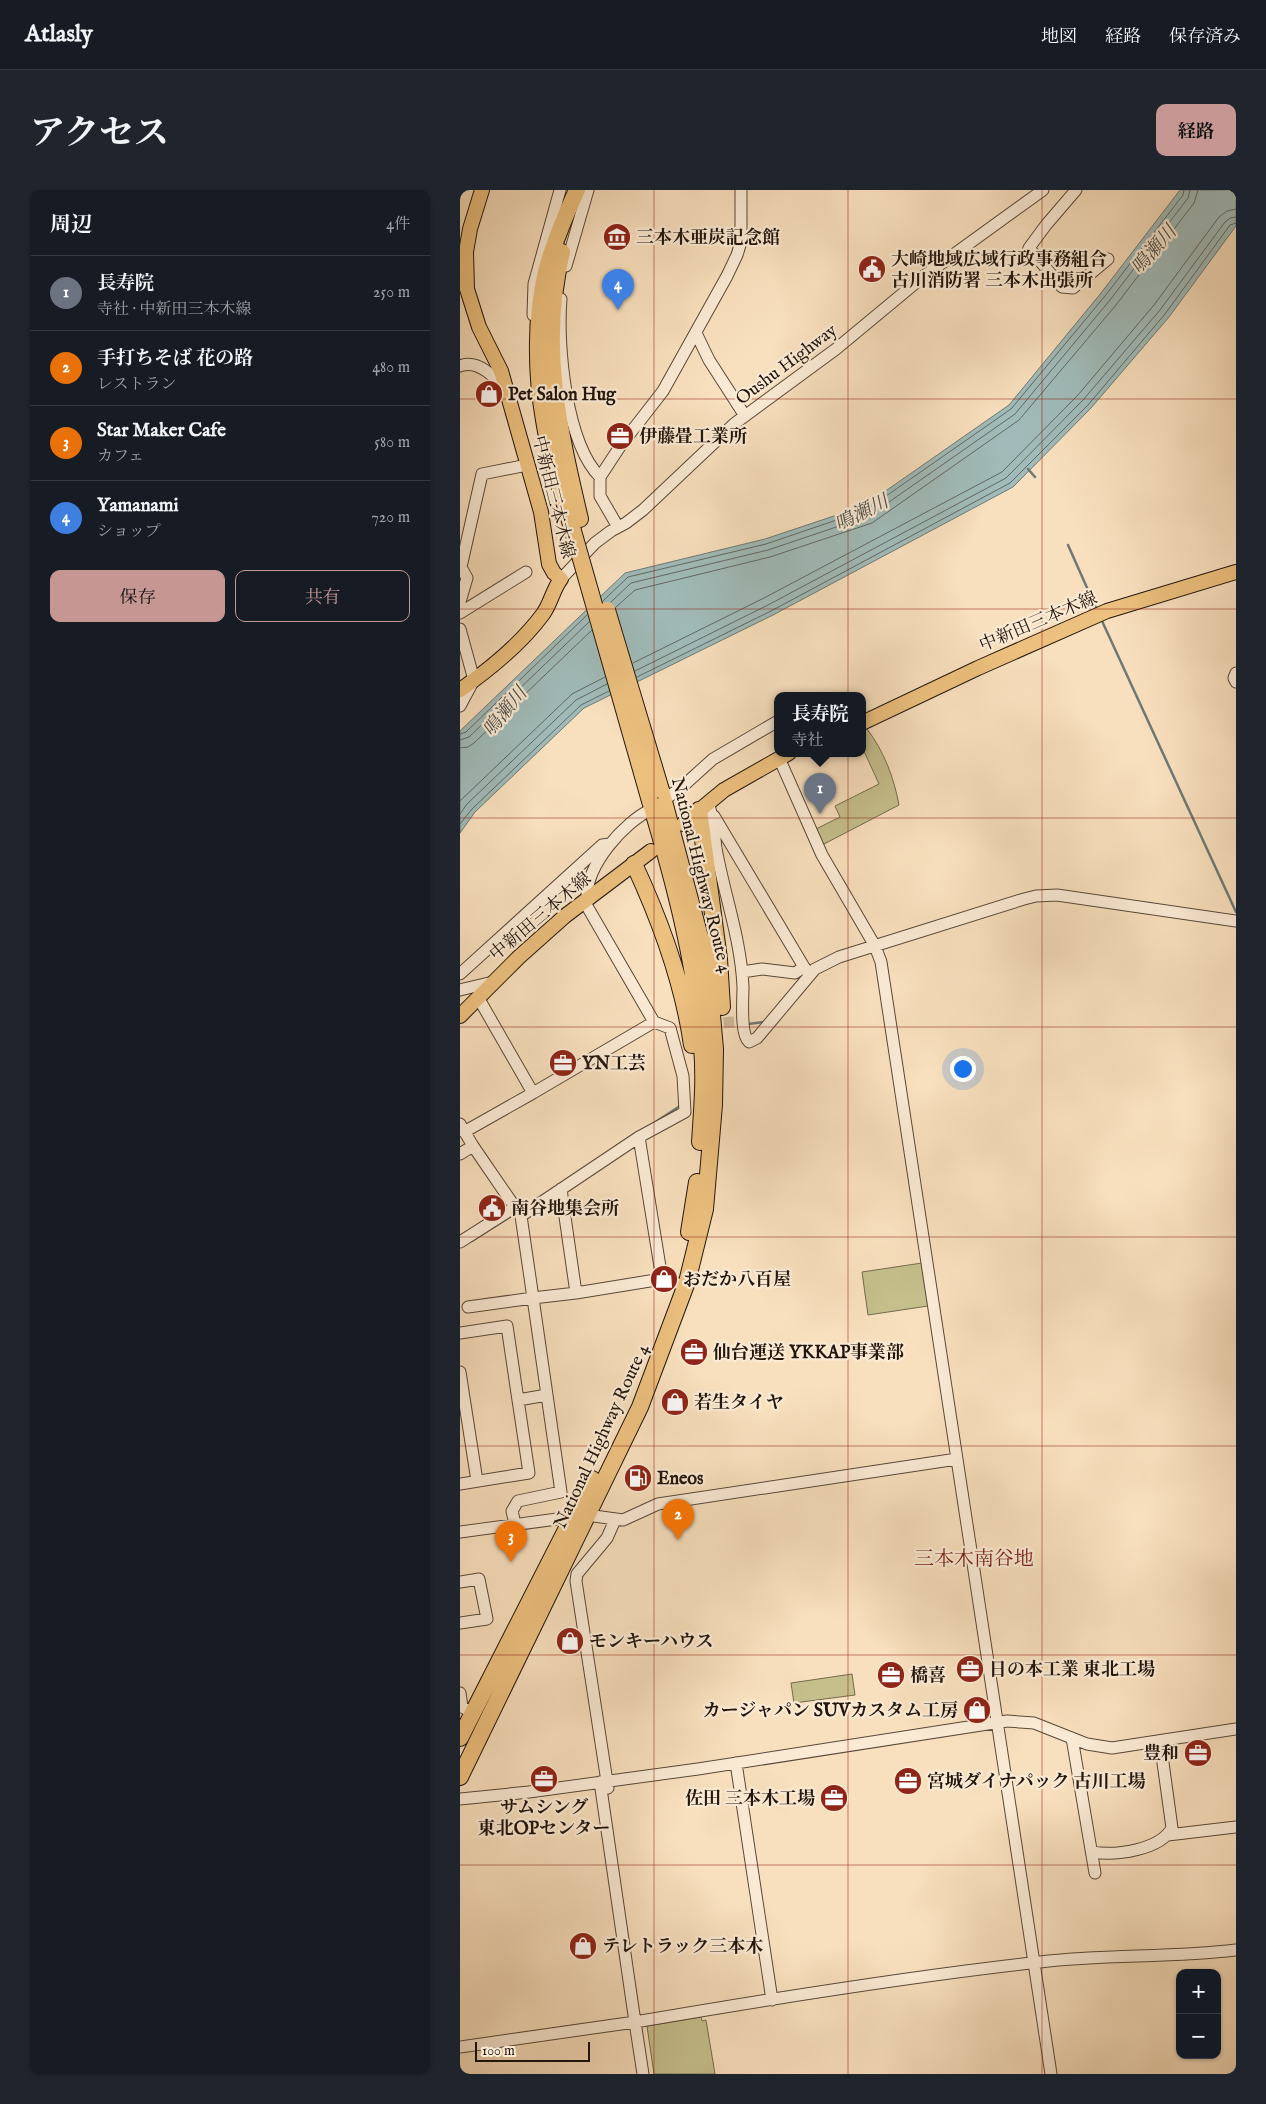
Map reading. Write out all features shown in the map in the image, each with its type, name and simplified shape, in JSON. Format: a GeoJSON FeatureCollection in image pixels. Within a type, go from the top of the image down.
{"type":"FeatureCollection","features":[{"type":"Feature","properties":{"kind":"highway","name":"National Highway Route 4"},"geometry":{"type":"LineString","coordinates":[[460,1738],[472,1712],[640,1407],[667,1340],[687,1282],[704,1209],[710,1160],[714,1105],[715,1049],[710,993],[701,940],[657,800],[544,421],[540,378],[541,302],[546,272],[559,233],[577,190]]}},
{"type":"Feature","properties":{"kind":"highway","name":"National Highway Route 4"},"geometry":{"type":"LineString","coordinates":[[577,530],[561,441],[553,380],[552,329],[558,269],[572,219],[588,190]]}},
{"type":"Feature","properties":{"kind":"highway","name":"National Highway Route 4"},"geometry":{"type":"LineString","coordinates":[[460,1777],[579,1516],[585,1493],[653,1352],[669,1281],[688,1236],[694,1205],[702,1119],[703,1049],[695,988],[657,800]]}},
{"type":"Feature","properties":{"kind":"highway"},"geometry":{"type":"LineString","coordinates":[[707,809],[722,1006],[720,1105],[710,1160]]}},
{"type":"Feature","properties":{"kind":"highway"},"geometry":{"type":"LineString","coordinates":[[634,864],[648,893],[674,964],[687,1010],[702,1119]]}},
{"type":"Feature","properties":{"kind":"main road","name":"中新田三本木線"},"geometry":{"type":"LineString","coordinates":[[460,690],[501,658],[543,614],[561,579],[549,564],[542,512],[501,371],[479,327],[467,289],[466,252],[470,229],[482,190]]}},
{"type":"Feature","properties":{"kind":"main road","name":"中新田三本木線"},"geometry":{"type":"LineString","coordinates":[[866,721],[978,668],[1107,611],[1236,572]]}},
{"type":"Feature","properties":{"kind":"main road"},"geometry":{"type":"LineString","coordinates":[[683,824],[707,809],[724,790],[781,757]]}},
{"type":"Feature","properties":{"kind":"main road","name":"中新田三本木線"},"geometry":{"type":"LineString","coordinates":[[460,1016],[544,934],[585,900],[651,851]]}},
{"type":"Feature","properties":{"kind":"street"},"geometry":{"type":"LineString","coordinates":[[540,378],[533,349],[534,284],[560,190]]}},
{"type":"Feature","properties":{"kind":"street"},"geometry":{"type":"LineString","coordinates":[[588,190],[568,258],[561,303],[561,336],[568,398],[576,433],[587,461],[600,477]]}},
{"type":"Feature","properties":{"kind":"street"},"geometry":{"type":"LineString","coordinates":[[618,527],[600,496],[600,477],[620,445],[663,391],[737,255],[742,229],[742,190]]}},
{"type":"Feature","properties":{"kind":"street"},"geometry":{"type":"LineString","coordinates":[[1076,190],[1029,248],[1062,287],[1073,288],[1108,258]]}},
{"type":"Feature","properties":{"kind":"street","name":"Oushu Highway"},"geometry":{"type":"LineString","coordinates":[[561,579],[595,543],[643,510],[690,464],[745,416],[829,355],[924,276],[1039,191]]}},
{"type":"Feature","properties":{"kind":"street"},"geometry":{"type":"LineString","coordinates":[[696,333],[709,360],[745,416]]}},
{"type":"Feature","properties":{"kind":"street"},"geometry":{"type":"LineString","coordinates":[[460,366],[469,363],[485,371],[501,384],[509,400]]}},
{"type":"Feature","properties":{"kind":"street"},"geometry":{"type":"LineString","coordinates":[[460,602],[467,578],[461,567],[482,474],[528,465]]}},
{"type":"Feature","properties":{"kind":"street"},"geometry":{"type":"LineString","coordinates":[[460,613],[526,572]]}},
{"type":"Feature","properties":{"kind":"street"},"geometry":{"type":"LineString","coordinates":[[460,629],[474,680],[460,706]]}},
{"type":"Feature","properties":{"kind":"street"},"geometry":{"type":"LineString","coordinates":[[1236,673],[1234,678],[1236,682]]}},
{"type":"Feature","properties":{"kind":"street"},"geometry":{"type":"LineString","coordinates":[[683,1025],[670,1028],[654,1022],[585,900],[586,889],[610,844],[657,800],[672,795],[713,759],[774,722]]}},
{"type":"Feature","properties":{"kind":"street"},"geometry":{"type":"LineString","coordinates":[[785,757],[822,856],[873,944],[881,962],[1051,2074]]}},
{"type":"Feature","properties":{"kind":"street"},"geometry":{"type":"LineString","coordinates":[[707,809],[807,971]]}},
{"type":"Feature","properties":{"kind":"street"},"geometry":{"type":"LineString","coordinates":[[707,809],[737,935],[742,972],[738,1022],[745,1039],[749,1042],[753,1041],[770,1024],[807,971]]}},
{"type":"Feature","properties":{"kind":"street"},"geometry":{"type":"LineString","coordinates":[[460,974],[602,846],[610,844]]}},
{"type":"Feature","properties":{"kind":"street"},"geometry":{"type":"LineString","coordinates":[[742,972],[762,969],[795,973],[807,971],[873,944],[1024,899],[1049,895],[1236,921]]}},
{"type":"Feature","properties":{"kind":"street"},"geometry":{"type":"LineString","coordinates":[[460,990],[493,982]]}},
{"type":"Feature","properties":{"kind":"street"},"geometry":{"type":"LineString","coordinates":[[479,999],[533,1093]]}},
{"type":"Feature","properties":{"kind":"street"},"geometry":{"type":"LineString","coordinates":[[515,1524],[512,1511],[518,1501],[561,1492],[548,1395],[518,1211],[462,1128],[533,1093],[654,1022]]}},
{"type":"Feature","properties":{"kind":"street"},"geometry":{"type":"LineString","coordinates":[[460,1242],[561,1189],[639,1137],[685,1112],[683,1076],[670,1028]]}},
{"type":"Feature","properties":{"kind":"street"},"geometry":{"type":"LineString","coordinates":[[468,1307],[669,1281],[639,1137]]}},
{"type":"Feature","properties":{"kind":"street"},"geometry":{"type":"LineString","coordinates":[[460,1154],[473,1146]]}},
{"type":"Feature","properties":{"kind":"street"},"geometry":{"type":"LineString","coordinates":[[561,1189],[576,1292]]}},
{"type":"Feature","properties":{"kind":"street"},"geometry":{"type":"LineString","coordinates":[[460,1333],[506,1326],[529,1473],[460,1484]]}},
{"type":"Feature","properties":{"kind":"street"},"geometry":{"type":"LineString","coordinates":[[460,1372],[477,1481]]}},
{"type":"Feature","properties":{"kind":"street"},"geometry":{"type":"LineString","coordinates":[[518,1400],[548,1395]]}},
{"type":"Feature","properties":{"kind":"street"},"geometry":{"type":"LineString","coordinates":[[460,1532],[579,1516],[615,1520],[630,1518],[658,1504],[957,1459]]}},
{"type":"Feature","properties":{"kind":"street"},"geometry":{"type":"LineString","coordinates":[[615,1520],[607,1538],[577,1574],[576,1581],[643,2074]]}},
{"type":"Feature","properties":{"kind":"street"},"geometry":{"type":"LineString","coordinates":[[460,1582],[479,1579],[487,1619],[460,1623]]}},
{"type":"Feature","properties":{"kind":"street"},"geometry":{"type":"LineString","coordinates":[[460,1693],[462,1707],[472,1712]]}},
{"type":"Feature","properties":{"kind":"street"},"geometry":{"type":"LineString","coordinates":[[460,1799],[529,1792],[736,1763],[997,1722],[1034,1723],[1087,1744],[1112,1748],[1236,1729]]}},
{"type":"Feature","properties":{"kind":"street"},"geometry":{"type":"LineString","coordinates":[[1072,1738],[1095,1873]]}},
{"type":"Feature","properties":{"kind":"street"},"geometry":{"type":"LineString","coordinates":[[1092,1852],[1105,1853],[1142,1848],[1160,1842],[1168,1835],[1172,1828],[1160,1741]]}},
{"type":"Feature","properties":{"kind":"street"},"geometry":{"type":"LineString","coordinates":[[736,1763],[772,2000]]}},
{"type":"Feature","properties":{"kind":"street"},"geometry":{"type":"LineString","coordinates":[[603,1782],[617,1846]]}},
{"type":"Feature","properties":{"kind":"street"},"geometry":{"type":"LineString","coordinates":[[1168,1835],[1236,1827]]}},
{"type":"Feature","properties":{"kind":"street"},"geometry":{"type":"LineString","coordinates":[[460,2047],[1034,1963],[1236,1950]]}},
{"type":"Feature","properties":{"kind":"shaded area"},"geometry":{"type":"Polygon","coordinates":[[[866,730],[873,737],[887,765],[899,805],[822,845],[814,830],[840,817],[835,806],[879,784],[866,756],[866,730]]]}},
{"type":"Feature","properties":{"kind":"shaded area"},"geometry":{"type":"Polygon","coordinates":[[[922,1263],[928,1306],[868,1315],[862,1272],[922,1263]]]}},
{"type":"Feature","properties":{"kind":"shaded area"},"geometry":{"type":"Polygon","coordinates":[[[852,1674],[855,1695],[794,1703],[791,1683],[852,1674]]]}},
{"type":"Feature","properties":{"kind":"shaded area"},"geometry":{"type":"Polygon","coordinates":[[[701,2017],[702,2021],[706,2020],[715,2074],[654,2074],[647,2026],[701,2017]]]}},
{"type":"Feature","properties":{"kind":"water","name":"鳴瀬川"},"geometry":{"type":"Polygon","coordinates":[[[1180,190],[1236,190],[1236,226],[1169,317],[1091,408],[1013,487],[773,615],[584,708],[475,812],[460,833],[460,731],[625,573],[765,539],[864,506],[1009,405],[1101,293],[1180,190]]]}},
{"type":"Feature","properties":{"kind":"waterway"},"geometry":{"type":"LineString","coordinates":[[1028,469],[1035,477]]}},
{"type":"Feature","properties":{"kind":"waterway"},"geometry":{"type":"LineString","coordinates":[[1068,545],[1096,608]]}},
{"type":"Feature","properties":{"kind":"waterway"},"geometry":{"type":"LineString","coordinates":[[1102,621],[1236,912]]}},
{"type":"Feature","properties":{"kind":"waterway"},"geometry":{"type":"LineString","coordinates":[[748,1024],[764,1022]]}},
{"type":"Feature","properties":{"kind":"waterway"},"geometry":{"type":"LineString","coordinates":[[657,1121],[680,1106],[680,1104]]}},
{"type":"Feature","properties":{"kind":"waterway"},"geometry":{"type":"LineString","coordinates":[[472,1241],[516,1213]]}},
{"type":"Feature","properties":{"kind":"tunnel"},"geometry":{"type":"LineString","coordinates":[[707,1024],[734,1022]]}},
{"type":"Feature","properties":{"kind":"place","name":"三本木亜炭記念館"},"geometry":{"type":"Point","coordinates":[617,237]}},
{"type":"Feature","properties":{"kind":"place","name":"大崎地域広域行政事務組合 古川消防署 三本木出張所"},"geometry":{"type":"Point","coordinates":[872,269]}},
{"type":"Feature","properties":{"kind":"place","name":"Yamanami"},"geometry":{"type":"Point","coordinates":[618,310]}},
{"type":"Feature","properties":{"kind":"place","name":"Pet Salon Hug"},"geometry":{"type":"Point","coordinates":[489,394]}},
{"type":"Feature","properties":{"kind":"place","name":"伊藤畳工業所"},"geometry":{"type":"Point","coordinates":[620,436]}},
{"type":"Feature","properties":{"kind":"place","name":"長寿院"},"geometry":{"type":"Point","coordinates":[820,814]}},
{"type":"Feature","properties":{"kind":"place","name":"YN工芸"},"geometry":{"type":"Point","coordinates":[563,1063]}},
{"type":"Feature","properties":{"kind":"place","name":"南谷地集会所"},"geometry":{"type":"Point","coordinates":[492,1208]}},
{"type":"Feature","properties":{"kind":"place","name":"おだか八百屋"},"geometry":{"type":"Point","coordinates":[664,1279]}},
{"type":"Feature","properties":{"kind":"place","name":"仙台運送 YKKAP事業部"},"geometry":{"type":"Point","coordinates":[694,1352]}},
{"type":"Feature","properties":{"kind":"place","name":"若生タイヤ"},"geometry":{"type":"Point","coordinates":[675,1402]}},
{"type":"Feature","properties":{"kind":"place","name":"Eneos"},"geometry":{"type":"Point","coordinates":[638,1478]}},
{"type":"Feature","properties":{"kind":"place","name":"手打ちそば 花の路"},"geometry":{"type":"Point","coordinates":[678,1540]}},
{"type":"Feature","properties":{"kind":"place","name":"Star Maker Cafe"},"geometry":{"type":"Point","coordinates":[511,1562]}},
{"type":"Feature","properties":{"kind":"place","name":"モンキーハウス"},"geometry":{"type":"Point","coordinates":[570,1641]}},
{"type":"Feature","properties":{"kind":"place","name":"日の本工業 東北工場"},"geometry":{"type":"Point","coordinates":[970,1669]}},
{"type":"Feature","properties":{"kind":"place","name":"橋喜"},"geometry":{"type":"Point","coordinates":[891,1675]}},
{"type":"Feature","properties":{"kind":"place","name":"カージャパン SUVカスタム工房"},"geometry":{"type":"Point","coordinates":[977,1710]}},
{"type":"Feature","properties":{"kind":"place","name":"豊和"},"geometry":{"type":"Point","coordinates":[1198,1753]}},
{"type":"Feature","properties":{"kind":"place","name":"サムシング 東北OPセンター"},"geometry":{"type":"Point","coordinates":[544,1779]}},
{"type":"Feature","properties":{"kind":"place","name":"宮城ダイナパック 古川工場"},"geometry":{"type":"Point","coordinates":[908,1781]}},
{"type":"Feature","properties":{"kind":"place","name":"佐田 三本木工場"},"geometry":{"type":"Point","coordinates":[834,1798]}},
{"type":"Feature","properties":{"kind":"place","name":"テレトラック三本木"},"geometry":{"type":"Point","coordinates":[583,1946]}},
{"type":"Feature","properties":{"kind":"district","name":"三本木南谷地"},"geometry":{"type":"Point","coordinates":[974,1558]}}]}
